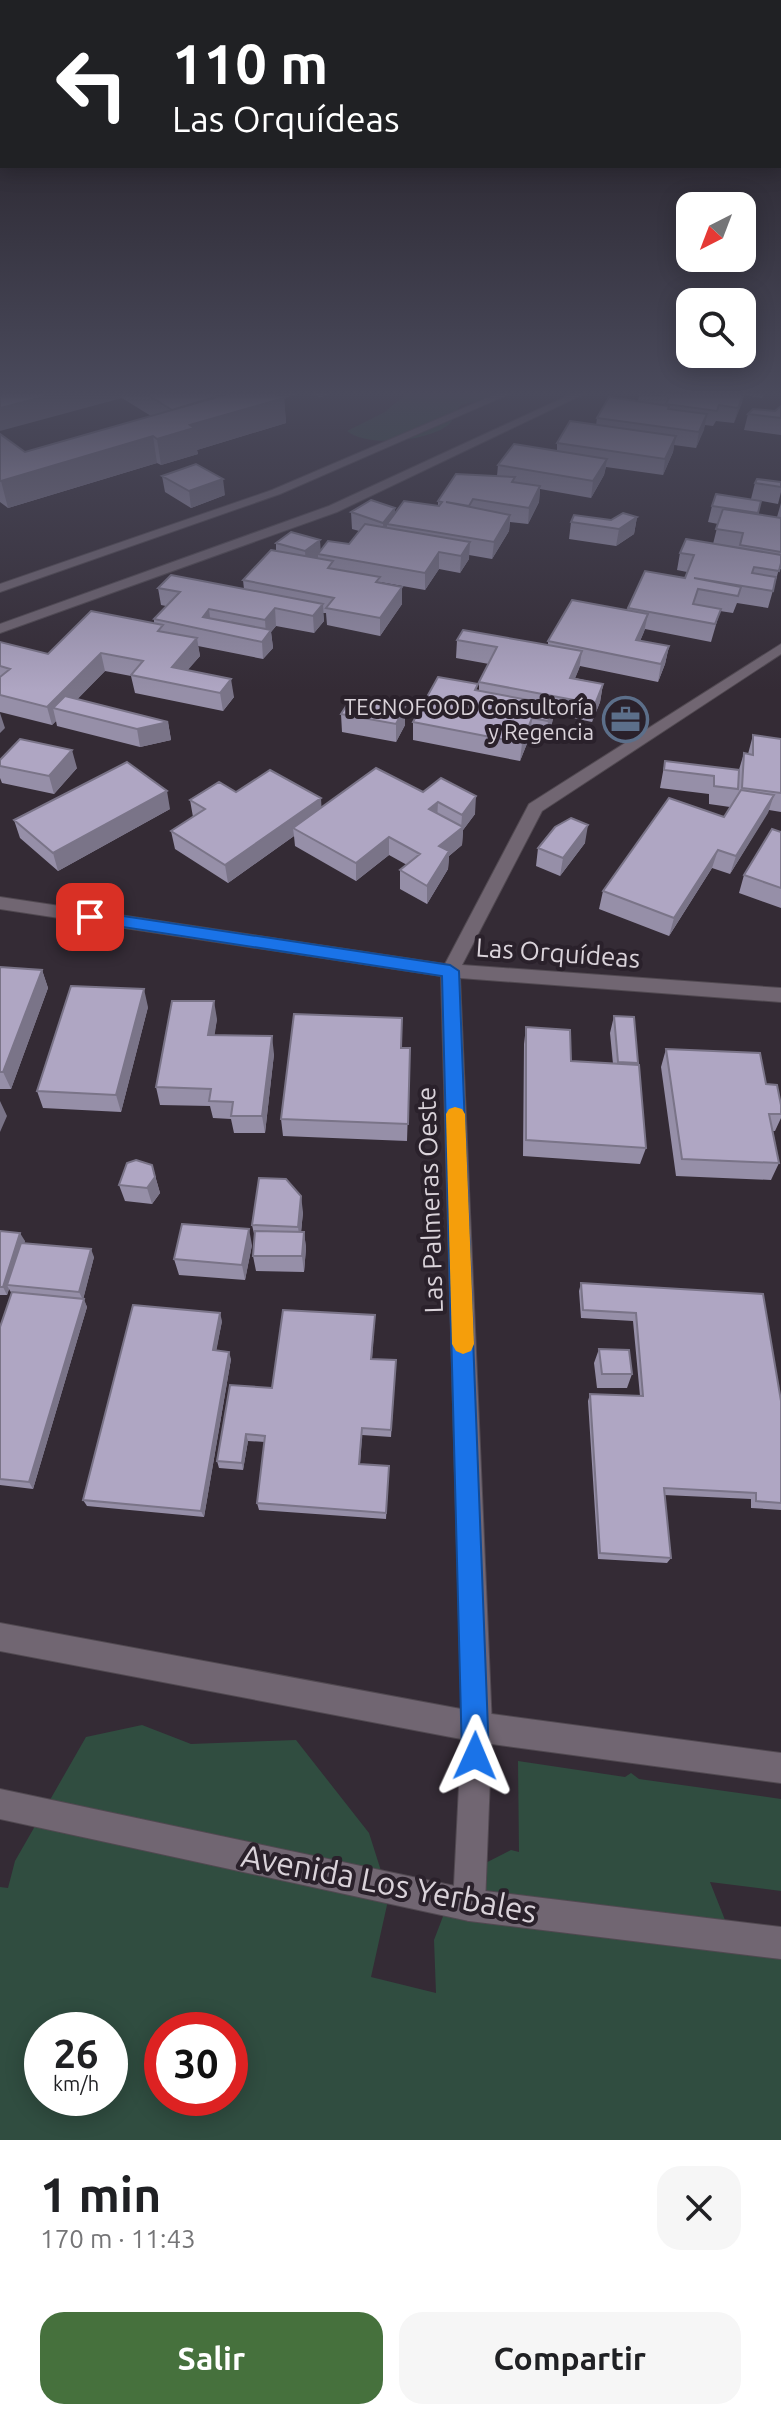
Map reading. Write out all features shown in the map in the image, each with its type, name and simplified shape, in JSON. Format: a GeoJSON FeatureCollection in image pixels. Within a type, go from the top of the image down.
{"type":"FeatureCollection","features":[{"type":"Feature","properties":{"kind":"street"},"geometry":{"type":"LineString","coordinates":[[0,588],[276,492]]}},
{"type":"Feature","properties":{"kind":"street"},"geometry":{"type":"LineString","coordinates":[[0,629],[333,509],[370,492]]}},
{"type":"Feature","properties":{"kind":"street","name":"Las Palmeras Oeste"},"geometry":{"type":"LineString","coordinates":[[469,1905],[477,1727],[450,971],[535,808],[781,648]]}},
{"type":"Feature","properties":{"kind":"street","name":"Las Orquídeas"},"geometry":{"type":"LineString","coordinates":[[0,903],[450,971],[781,995]]}},
{"type":"Feature","properties":{"kind":"street"},"geometry":{"type":"LineString","coordinates":[[0,1637],[477,1727],[781,1768]]}},
{"type":"Feature","properties":{"kind":"street","name":"Avenida Los Yerbales"},"geometry":{"type":"LineString","coordinates":[[0,1804],[469,1905],[781,1943]]}},
{"type":"Feature","properties":{"kind":"green space"},"geometry":{"type":"Polygon","coordinates":[[[142,1725],[191,1744],[296,1740],[369,1833],[389,1896],[371,1977],[436,1993],[434,1940],[458,1877],[511,1850],[519,1852],[518,1761],[625,1777],[631,1773],[639,1779],[781,1799],[781,1891],[710,1882],[725,1920],[781,1959],[781,2140],[0,2140],[0,1887],[8,1888],[15,1861],[86,1737],[142,1725]]]}},
{"type":"Feature","properties":{"kind":"building"},"geometry":{"type":"Polygon","coordinates":[[[444,492],[537,492],[529,508],[473,499],[469,506],[446,502],[510,515],[494,542],[387,524],[404,501],[439,506],[442,502],[438,501],[444,492]]]}},
{"type":"Feature","properties":{"kind":"building"},"geometry":{"type":"Polygon","coordinates":[[[716,494],[761,501],[758,513],[712,506],[716,494]]]}},
{"type":"Feature","properties":{"kind":"building"},"geometry":{"type":"Polygon","coordinates":[[[371,500],[395,508],[383,523],[351,512],[371,500]]]}},
{"type":"Feature","properties":{"kind":"building"},"geometry":{"type":"Polygon","coordinates":[[[723,509],[781,518],[781,552],[740,545],[743,533],[716,529],[723,509]]]}},
{"type":"Feature","properties":{"kind":"building"},"geometry":{"type":"Polygon","coordinates":[[[623,513],[637,517],[619,529],[571,522],[574,515],[611,520],[623,513]]]}},
{"type":"Feature","properties":{"kind":"building"},"geometry":{"type":"Polygon","coordinates":[[[365,524],[470,542],[461,556],[439,552],[425,573],[318,554],[328,541],[349,544],[365,524]]]}},
{"type":"Feature","properties":{"kind":"building"},"geometry":{"type":"Polygon","coordinates":[[[291,532],[320,540],[305,551],[276,543],[291,532]]]}},
{"type":"Feature","properties":{"kind":"building"},"geometry":{"type":"Polygon","coordinates":[[[686,539],[781,555],[779,571],[754,567],[752,573],[776,577],[773,591],[694,578],[741,587],[738,596],[698,589],[693,604],[721,609],[715,624],[628,608],[645,571],[685,578],[694,555],[680,553],[686,539]]]}},
{"type":"Feature","properties":{"kind":"building"},"geometry":{"type":"Polygon","coordinates":[[[271,550],[333,561],[328,568],[380,577],[376,582],[402,587],[380,618],[326,608],[334,598],[243,580],[271,550]]]}},
{"type":"Feature","properties":{"kind":"building"},"geometry":{"type":"Polygon","coordinates":[[[171,575],[323,604],[313,616],[275,608],[265,620],[209,609],[203,617],[271,630],[262,642],[154,619],[180,592],[158,588],[171,575]]]}},
{"type":"Feature","properties":{"kind":"building"},"geometry":{"type":"Polygon","coordinates":[[[572,600],[648,614],[636,640],[669,646],[661,664],[548,641],[572,600]]]}},
{"type":"Feature","properties":{"kind":"building"},"geometry":{"type":"Polygon","coordinates":[[[91,611],[163,625],[158,631],[197,638],[172,667],[231,679],[220,693],[131,675],[143,661],[101,653],[47,707],[0,695],[0,677],[10,669],[0,666],[0,642],[48,654],[91,611]]]}},
{"type":"Feature","properties":{"kind":"building"},"geometry":{"type":"Polygon","coordinates":[[[463,630],[582,651],[570,678],[603,684],[595,704],[479,682],[497,647],[457,640],[463,630]]]}},
{"type":"Feature","properties":{"kind":"building"},"geometry":{"type":"Polygon","coordinates":[[[438,677],[478,684],[475,690],[555,705],[548,721],[532,718],[522,743],[413,722],[438,677]]]}},
{"type":"Feature","properties":{"kind":"building"},"geometry":{"type":"Polygon","coordinates":[[[65,696],[168,722],[137,729],[53,708],[65,696]]]}},
{"type":"Feature","properties":{"kind":"building"},"geometry":{"type":"Polygon","coordinates":[[[352,697],[405,707],[396,724],[341,714],[352,697]]]}},
{"type":"Feature","properties":{"kind":"building"},"geometry":{"type":"Polygon","coordinates":[[[753,735],[781,739],[781,793],[742,788],[744,753],[753,755],[753,735]]]}},
{"type":"Feature","properties":{"kind":"building"},"geometry":{"type":"Polygon","coordinates":[[[20,739],[72,750],[49,776],[0,766],[0,760],[20,739]]]}},
{"type":"Feature","properties":{"kind":"building"},"geometry":{"type":"Polygon","coordinates":[[[665,761],[739,770],[738,789],[714,786],[714,776],[664,770],[665,761]]]}},
{"type":"Feature","properties":{"kind":"building"},"geometry":{"type":"Polygon","coordinates":[[[127,762],[167,791],[53,853],[14,820],[127,762]]]}},
{"type":"Feature","properties":{"kind":"building"},"geometry":{"type":"Polygon","coordinates":[[[376,768],[423,792],[441,778],[476,796],[462,815],[438,802],[429,809],[463,827],[439,846],[449,851],[427,886],[400,870],[420,854],[389,837],[356,863],[293,828],[376,768]]]}},
{"type":"Feature","properties":{"kind":"building"},"geometry":{"type":"Polygon","coordinates":[[[270,770],[321,798],[225,865],[171,831],[205,809],[190,800],[219,782],[236,792],[270,770]]]}},
{"type":"Feature","properties":{"kind":"building"},"geometry":{"type":"Polygon","coordinates":[[[741,790],[774,795],[736,856],[718,850],[674,918],[603,891],[669,798],[724,817],[741,790]]]}},
{"type":"Feature","properties":{"kind":"building"},"geometry":{"type":"Polygon","coordinates":[[[571,818],[588,825],[563,858],[538,848],[555,827],[571,818]]]}},
{"type":"Feature","properties":{"kind":"building"},"geometry":{"type":"Polygon","coordinates":[[[772,829],[781,832],[781,888],[744,875],[772,829]]]}},
{"type":"Feature","properties":{"kind":"building"},"geometry":{"type":"Polygon","coordinates":[[[0,967],[42,970],[3,1072],[0,1072],[0,967]]]}},
{"type":"Feature","properties":{"kind":"building"},"geometry":{"type":"Polygon","coordinates":[[[71,986],[144,989],[116,1095],[37,1091],[71,986]]]}},
{"type":"Feature","properties":{"kind":"building"},"geometry":{"type":"Polygon","coordinates":[[[172,1001],[214,1001],[208,1035],[272,1036],[262,1116],[231,1116],[233,1102],[209,1101],[211,1089],[156,1087],[172,1001]]]}},
{"type":"Feature","properties":{"kind":"building"},"geometry":{"type":"Polygon","coordinates":[[[294,1014],[402,1018],[401,1048],[410,1048],[408,1124],[281,1119],[294,1014]]]}},
{"type":"Feature","properties":{"kind":"building"},"geometry":{"type":"Polygon","coordinates":[[[614,1016],[634,1017],[638,1063],[618,1062],[614,1016]]]}},
{"type":"Feature","properties":{"kind":"building"},"geometry":{"type":"Polygon","coordinates":[[[526,1027],[570,1030],[571,1061],[639,1065],[646,1148],[526,1140],[526,1027]]]}},
{"type":"Feature","properties":{"kind":"building"},"geometry":{"type":"Polygon","coordinates":[[[666,1049],[760,1053],[766,1084],[777,1085],[781,1105],[781,1114],[769,1114],[779,1163],[682,1159],[666,1049]]]}},
{"type":"Feature","properties":{"kind":"building"},"geometry":{"type":"Polygon","coordinates":[[[136,1160],[152,1165],[155,1177],[147,1188],[119,1185],[127,1163],[136,1160]]]}},
{"type":"Feature","properties":{"kind":"building"},"geometry":{"type":"Polygon","coordinates":[[[259,1178],[286,1179],[301,1196],[298,1227],[252,1225],[259,1178]]]}},
{"type":"Feature","properties":{"kind":"building"},"geometry":{"type":"Polygon","coordinates":[[[182,1224],[249,1229],[242,1265],[174,1259],[182,1224]]]}},
{"type":"Feature","properties":{"kind":"building"},"geometry":{"type":"Polygon","coordinates":[[[0,1231],[20,1233],[3,1287],[0,1287],[0,1231]]]}},
{"type":"Feature","properties":{"kind":"building"},"geometry":{"type":"Polygon","coordinates":[[[255,1231],[304,1232],[302,1256],[253,1256],[255,1231]]]}},
{"type":"Feature","properties":{"kind":"building"},"geometry":{"type":"Polygon","coordinates":[[[21,1243],[91,1249],[79,1292],[7,1285],[21,1243]]]}},
{"type":"Feature","properties":{"kind":"building"},"geometry":{"type":"Polygon","coordinates":[[[581,1283],[763,1294],[781,1401],[781,1503],[756,1501],[756,1493],[664,1488],[671,1558],[600,1553],[590,1394],[643,1396],[636,1313],[583,1310],[581,1283]]]}},
{"type":"Feature","properties":{"kind":"building"},"geometry":{"type":"Polygon","coordinates":[[[12,1292],[84,1299],[29,1482],[0,1479],[0,1327],[12,1292]]]}},
{"type":"Feature","properties":{"kind":"building"},"geometry":{"type":"Polygon","coordinates":[[[133,1305],[220,1313],[213,1350],[229,1352],[201,1511],[83,1500],[133,1305]]]}},
{"type":"Feature","properties":{"kind":"building"},"geometry":{"type":"Polygon","coordinates":[[[283,1310],[375,1315],[371,1359],[396,1360],[391,1430],[362,1428],[359,1464],[389,1466],[386,1513],[257,1503],[265,1436],[246,1434],[242,1463],[217,1461],[230,1385],[272,1388],[283,1310]]]}},
{"type":"Feature","properties":{"kind":"building"},"geometry":{"type":"Polygon","coordinates":[[[599,1349],[629,1350],[632,1374],[602,1374],[599,1349]]]}},
{"type":"Feature","properties":{"kind":"slow traffic"},"geometry":{"type":"LineString","coordinates":[[455,1114],[463,1344]]}},
{"type":"Feature","properties":{"kind":"place","name":"TECNOFOOD Consultoría y Regencia"},"geometry":{"type":"Point","coordinates":[625,720]}},
{"type":"Feature","properties":{"kind":"route"},"geometry":{"type":"LineString","coordinates":[[90,917],[450,971],[477,1727],[475,1756]]}}]}
